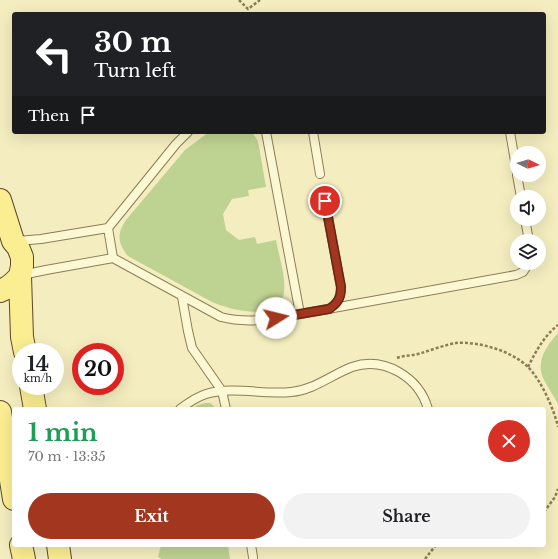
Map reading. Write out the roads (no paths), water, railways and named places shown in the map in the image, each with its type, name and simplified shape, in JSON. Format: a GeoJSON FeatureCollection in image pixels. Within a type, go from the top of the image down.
{"type":"FeatureCollection","features":[{"type":"Feature","properties":{"kind":"main road"},"geometry":{"type":"LineString","coordinates":[[0,200],[6,238],[18,247],[22,257],[20,276],[23,343]]}},
{"type":"Feature","properties":{"kind":"main road"},"geometry":{"type":"LineString","coordinates":[[0,291],[14,284],[20,276]]}},
{"type":"Feature","properties":{"kind":"main road"},"geometry":{"type":"LineString","coordinates":[[33,395],[35,407]]}},
{"type":"Feature","properties":{"kind":"main road"},"geometry":{"type":"LineString","coordinates":[[0,412],[12,487]]}},
{"type":"Feature","properties":{"kind":"main road"},"geometry":{"type":"LineString","coordinates":[[22,547],[24,559]]}},
{"type":"Feature","properties":{"kind":"main road"},"geometry":{"type":"LineString","coordinates":[[58,547],[60,559]]}},
{"type":"Feature","properties":{"kind":"lane"},"geometry":{"type":"LineString","coordinates":[[6,238],[41,239],[108,228],[176,144],[186,134]]}},
{"type":"Feature","properties":{"kind":"lane"},"geometry":{"type":"LineString","coordinates":[[266,134],[300,314]]}},
{"type":"Feature","properties":{"kind":"lane"},"geometry":{"type":"LineString","coordinates":[[313,134],[320,174]]}},
{"type":"Feature","properties":{"kind":"lane"},"geometry":{"type":"LineString","coordinates":[[510,134],[512,146]]}},
{"type":"Feature","properties":{"kind":"lane"},"geometry":{"type":"LineString","coordinates":[[325,201],[341,287],[340,299],[336,305],[329,309]]}},
{"type":"Feature","properties":{"kind":"lane"},"geometry":{"type":"LineString","coordinates":[[108,228],[113,258]]}},
{"type":"Feature","properties":{"kind":"lane"},"geometry":{"type":"LineString","coordinates":[[20,276],[113,258],[220,318],[236,321],[264,320],[329,309],[516,275],[524,270]]}},
{"type":"Feature","properties":{"kind":"lane"},"geometry":{"type":"LineString","coordinates":[[182,297],[192,348],[222,392],[226,407]]}},
{"type":"Feature","properties":{"kind":"lane"},"geometry":{"type":"LineString","coordinates":[[183,407],[191,401],[206,394],[222,392],[292,392],[314,386],[350,368],[360,365],[379,365],[402,373],[410,379],[421,392],[427,407]]}},
{"type":"Feature","properties":{"kind":"lane"},"geometry":{"type":"LineString","coordinates":[[251,547],[253,557]]}}]}
